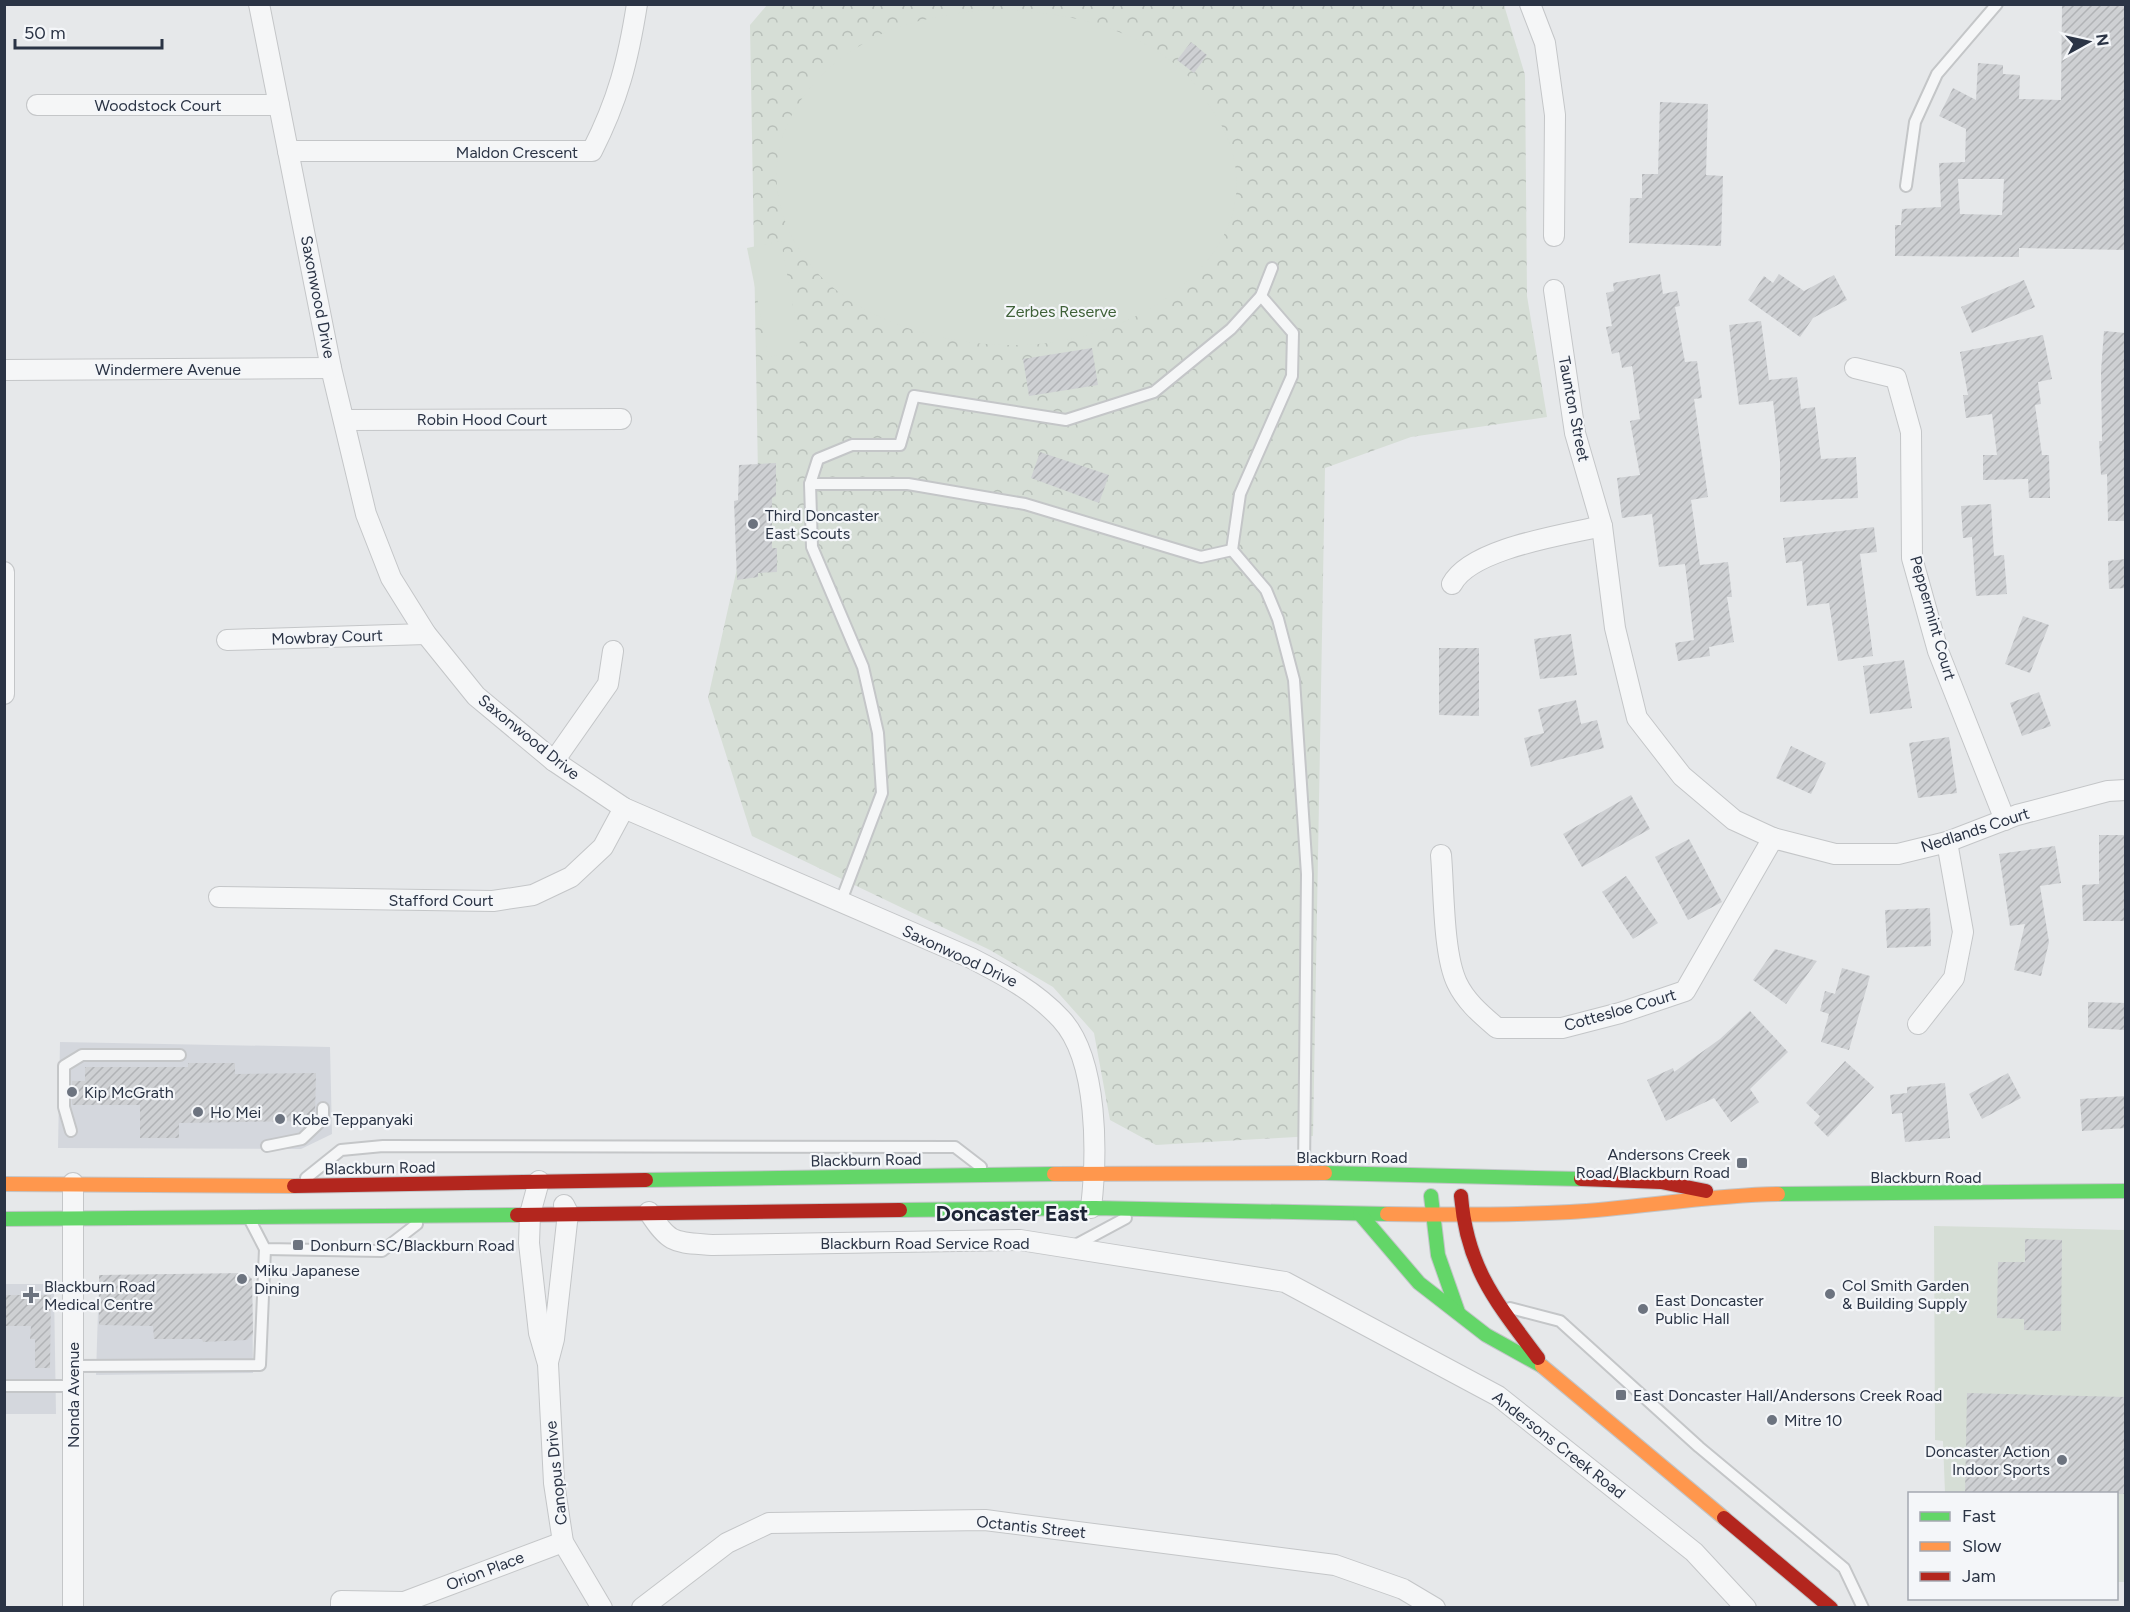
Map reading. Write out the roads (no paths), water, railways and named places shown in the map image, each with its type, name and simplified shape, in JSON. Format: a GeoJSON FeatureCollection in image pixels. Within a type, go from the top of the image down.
{"type":"FeatureCollection","features":[{"type":"Feature","properties":{"kind":"main road","name":"Blackburn Road"},"geometry":{"type":"LineString","coordinates":[[4,1219],[249,1218],[545,1181],[1095,1173],[1460,1174],[1661,1182],[1726,1195]]}},
{"type":"Feature","properties":{"kind":"main road"},"geometry":{"type":"LineString","coordinates":[[1432,1174],[1431,1215],[1436,1245],[1458,1312]]}},
{"type":"Feature","properties":{"kind":"main road"},"geometry":{"type":"LineString","coordinates":[[1460,1174],[1461,1215],[1472,1263],[1498,1304],[1546,1368]]}},
{"type":"Feature","properties":{"kind":"main road","name":"Blackburn Road"},"geometry":{"type":"LineString","coordinates":[[4,1184],[297,1186],[375,1201],[426,1216],[1091,1208],[1461,1215],[1662,1206],[1726,1195],[2126,1191]]}},
{"type":"Feature","properties":{"kind":"main road"},"geometry":{"type":"LineString","coordinates":[[1360,1214],[1419,1283],[1486,1335],[1546,1368],[1831,1608]]}},
{"type":"Feature","properties":{"kind":"street","name":"Saxonwood Drive"},"geometry":{"type":"LineString","coordinates":[[259,4],[331,368],[366,514],[391,578],[426,634],[476,696],[554,761],[624,808],[841,901],[1018,982],[1063,1020],[1080,1053],[1091,1092],[1095,1173],[1091,1208]]}},
{"type":"Feature","properties":{"kind":"street","name":"Maldon Crescent"},"geometry":{"type":"LineString","coordinates":[[288,151],[592,151],[613,109],[625,69],[637,4]]}},
{"type":"Feature","properties":{"kind":"street"},"geometry":{"type":"LineString","coordinates":[[1530,4],[1545,43],[1555,115],[1554,236]]}},
{"type":"Feature","properties":{"kind":"street","name":"Woodstock Court"},"geometry":{"type":"LineString","coordinates":[[37,105],[279,105]]}},
{"type":"Feature","properties":{"kind":"street","name":"Taunton Street"},"geometry":{"type":"LineString","coordinates":[[1554,290],[1575,433],[1602,526]]}},
{"type":"Feature","properties":{"kind":"street","name":"Windermere Avenue"},"geometry":{"type":"LineString","coordinates":[[4,370],[331,368]]}},
{"type":"Feature","properties":{"kind":"street","name":"Peppermint Court"},"geometry":{"type":"LineString","coordinates":[[1856,368],[1896,378],[1911,432],[1912,558],[1938,651],[2005,820]]}},
{"type":"Feature","properties":{"kind":"street","name":"Robin Hood Court"},"geometry":{"type":"LineString","coordinates":[[344,420],[621,419]]}},
{"type":"Feature","properties":{"kind":"street"},"geometry":{"type":"LineString","coordinates":[[1452,584],[1456,577],[1494,552],[1602,526]]}},
{"type":"Feature","properties":{"kind":"street","name":"Nedlands Court"},"geometry":{"type":"LineString","coordinates":[[1602,526],[1615,628],[1637,718],[1682,776],[1734,820],[1773,838],[1835,854],[1898,854],[1947,842],[2005,820],[2108,791],[2126,790]]}},
{"type":"Feature","properties":{"kind":"street"},"geometry":{"type":"LineString","coordinates":[[4,572],[4,694]]}},
{"type":"Feature","properties":{"kind":"street","name":"Mowbray Court"},"geometry":{"type":"LineString","coordinates":[[227,640],[426,634]]}},
{"type":"Feature","properties":{"kind":"street"},"geometry":{"type":"LineString","coordinates":[[554,761],[608,684],[613,651]]}},
{"type":"Feature","properties":{"kind":"street","name":"Stafford Court"},"geometry":{"type":"LineString","coordinates":[[219,897],[493,901],[533,895],[571,877],[603,848],[624,808]]}},
{"type":"Feature","properties":{"kind":"street","name":"Cottesloe Court"},"geometry":{"type":"LineString","coordinates":[[1441,855],[1449,951],[1456,982],[1471,1004],[1497,1028],[1562,1028],[1620,1013],[1684,991],[1773,838]]}},
{"type":"Feature","properties":{"kind":"street"},"geometry":{"type":"LineString","coordinates":[[1918,1024],[1954,978],[1963,932],[1947,842]]}},
{"type":"Feature","properties":{"kind":"street"},"geometry":{"type":"LineString","coordinates":[[545,1181],[568,1213]]}},
{"type":"Feature","properties":{"kind":"street","name":"Canopus Drive"},"geometry":{"type":"LineString","coordinates":[[545,1181],[530,1214],[529,1243],[539,1333],[548,1364],[554,1483],[563,1542],[602,1608]]}},
{"type":"Feature","properties":{"kind":"street","name":"Nonda Avenue"},"geometry":{"type":"LineString","coordinates":[[73,1183],[73,1608]]}},
{"type":"Feature","properties":{"kind":"street","name":"Blackburn Road Service Road"},"geometry":{"type":"LineString","coordinates":[[649,1212],[664,1235],[678,1242],[1020,1240],[1285,1282]]}},
{"type":"Feature","properties":{"kind":"street","name":"Canopus Drive"},"geometry":{"type":"LineString","coordinates":[[548,1364],[554,1339],[568,1213]]}},
{"type":"Feature","properties":{"kind":"street","name":"Andersons Creek Road"},"geometry":{"type":"LineString","coordinates":[[1285,1282],[1498,1396],[1694,1552],[1746,1608]]}},
{"type":"Feature","properties":{"kind":"street","name":"Octantis Street"},"geometry":{"type":"LineString","coordinates":[[642,1608],[728,1543],[769,1523],[985,1520],[1335,1565],[1403,1589],[1435,1608]]}},
{"type":"Feature","properties":{"kind":"street","name":"Orion Place"},"geometry":{"type":"LineString","coordinates":[[341,1608],[341,1601],[404,1602],[563,1542]]}},
{"type":"Feature","properties":{"kind":"lane"},"geometry":{"type":"LineString","coordinates":[[1906,186],[1915,122],[1937,74],[1997,4]]}},
{"type":"Feature","properties":{"kind":"lane"},"geometry":{"type":"LineString","coordinates":[[841,901],[882,793],[878,733],[863,668],[812,547],[810,484],[818,459],[852,445],[900,445],[914,396],[1066,420],[1154,392],[1231,329],[1261,296],[1272,268]]}},
{"type":"Feature","properties":{"kind":"lane"},"geometry":{"type":"LineString","coordinates":[[1261,296],[1293,333],[1292,376],[1240,494],[1233,550],[1266,590],[1278,619],[1294,681],[1307,874],[1304,1174]]}},
{"type":"Feature","properties":{"kind":"lane"},"geometry":{"type":"LineString","coordinates":[[810,484],[908,484],[1025,504],[1201,557],[1233,550]]}},
{"type":"Feature","properties":{"kind":"lane"},"geometry":{"type":"LineString","coordinates":[[71,1131],[64,1107],[64,1066],[82,1055],[180,1055]]}},
{"type":"Feature","properties":{"kind":"lane"},"geometry":{"type":"LineString","coordinates":[[267,1146],[302,1139],[323,1119],[323,1108]]}},
{"type":"Feature","properties":{"kind":"lane"},"geometry":{"type":"LineString","coordinates":[[297,1186],[341,1150],[382,1146],[955,1147],[990,1175]]}},
{"type":"Feature","properties":{"kind":"lane"},"geometry":{"type":"LineString","coordinates":[[1072,1247],[1102,1229],[1149,1208]]}},
{"type":"Feature","properties":{"kind":"lane"},"geometry":{"type":"LineString","coordinates":[[265,1249],[382,1251],[426,1216]]}},
{"type":"Feature","properties":{"kind":"lane"},"geometry":{"type":"LineString","coordinates":[[73,1366],[260,1365],[265,1249],[249,1218]]}},
{"type":"Feature","properties":{"kind":"lane"},"geometry":{"type":"LineString","coordinates":[[1498,1304],[1560,1321],[1699,1447],[1844,1568],[1863,1608]]}},
{"type":"Feature","properties":{"kind":"lane"},"geometry":{"type":"LineString","coordinates":[[4,1386],[73,1386]]}},
{"type":"Feature","properties":{"kind":"place","name":"Third Doncaster East Scouts"},"geometry":{"type":"Point","coordinates":[753,524]}},
{"type":"Feature","properties":{"kind":"place","name":"Kip McGrath"},"geometry":{"type":"Point","coordinates":[72,1092]}},
{"type":"Feature","properties":{"kind":"place","name":"Ho Mei"},"geometry":{"type":"Point","coordinates":[198,1112]}},
{"type":"Feature","properties":{"kind":"place","name":"Kobe Teppanyaki"},"geometry":{"type":"Point","coordinates":[280,1119]}},
{"type":"Feature","properties":{"kind":"place","name":"Andersons Creek Road/Blackburn Road"},"geometry":{"type":"Point","coordinates":[1742,1163]}},
{"type":"Feature","properties":{"kind":"place","name":"Donburn SC/Blackburn Road"},"geometry":{"type":"Point","coordinates":[298,1245]}},
{"type":"Feature","properties":{"kind":"place","name":"Miku Japanese Dining"},"geometry":{"type":"Point","coordinates":[242,1279]}},
{"type":"Feature","properties":{"kind":"place","name":"Col Smith Garden & Building Supply"},"geometry":{"type":"Point","coordinates":[1830,1294]}},
{"type":"Feature","properties":{"kind":"place","name":"Blackburn Road Medical Centre"},"geometry":{"type":"Point","coordinates":[31,1295]}},
{"type":"Feature","properties":{"kind":"place","name":"East Doncaster Public Hall"},"geometry":{"type":"Point","coordinates":[1643,1309]}},
{"type":"Feature","properties":{"kind":"place","name":"East Doncaster Hall/Andersons Creek Road"},"geometry":{"type":"Point","coordinates":[1621,1395]}},
{"type":"Feature","properties":{"kind":"place","name":"Mitre 10"},"geometry":{"type":"Point","coordinates":[1772,1420]}},
{"type":"Feature","properties":{"kind":"place","name":"Doncaster Action Indoor Sports"},"geometry":{"type":"Point","coordinates":[2062,1460]}},
{"type":"Feature","properties":{"kind":"district","name":"Doncaster East"},"geometry":{"type":"Point","coordinates":[1012,1213]}},
{"type":"Feature","properties":{"kind":"park label","name":"Zerbes Reserve"},"geometry":{"type":"Point","coordinates":[1061,311]}}]}
